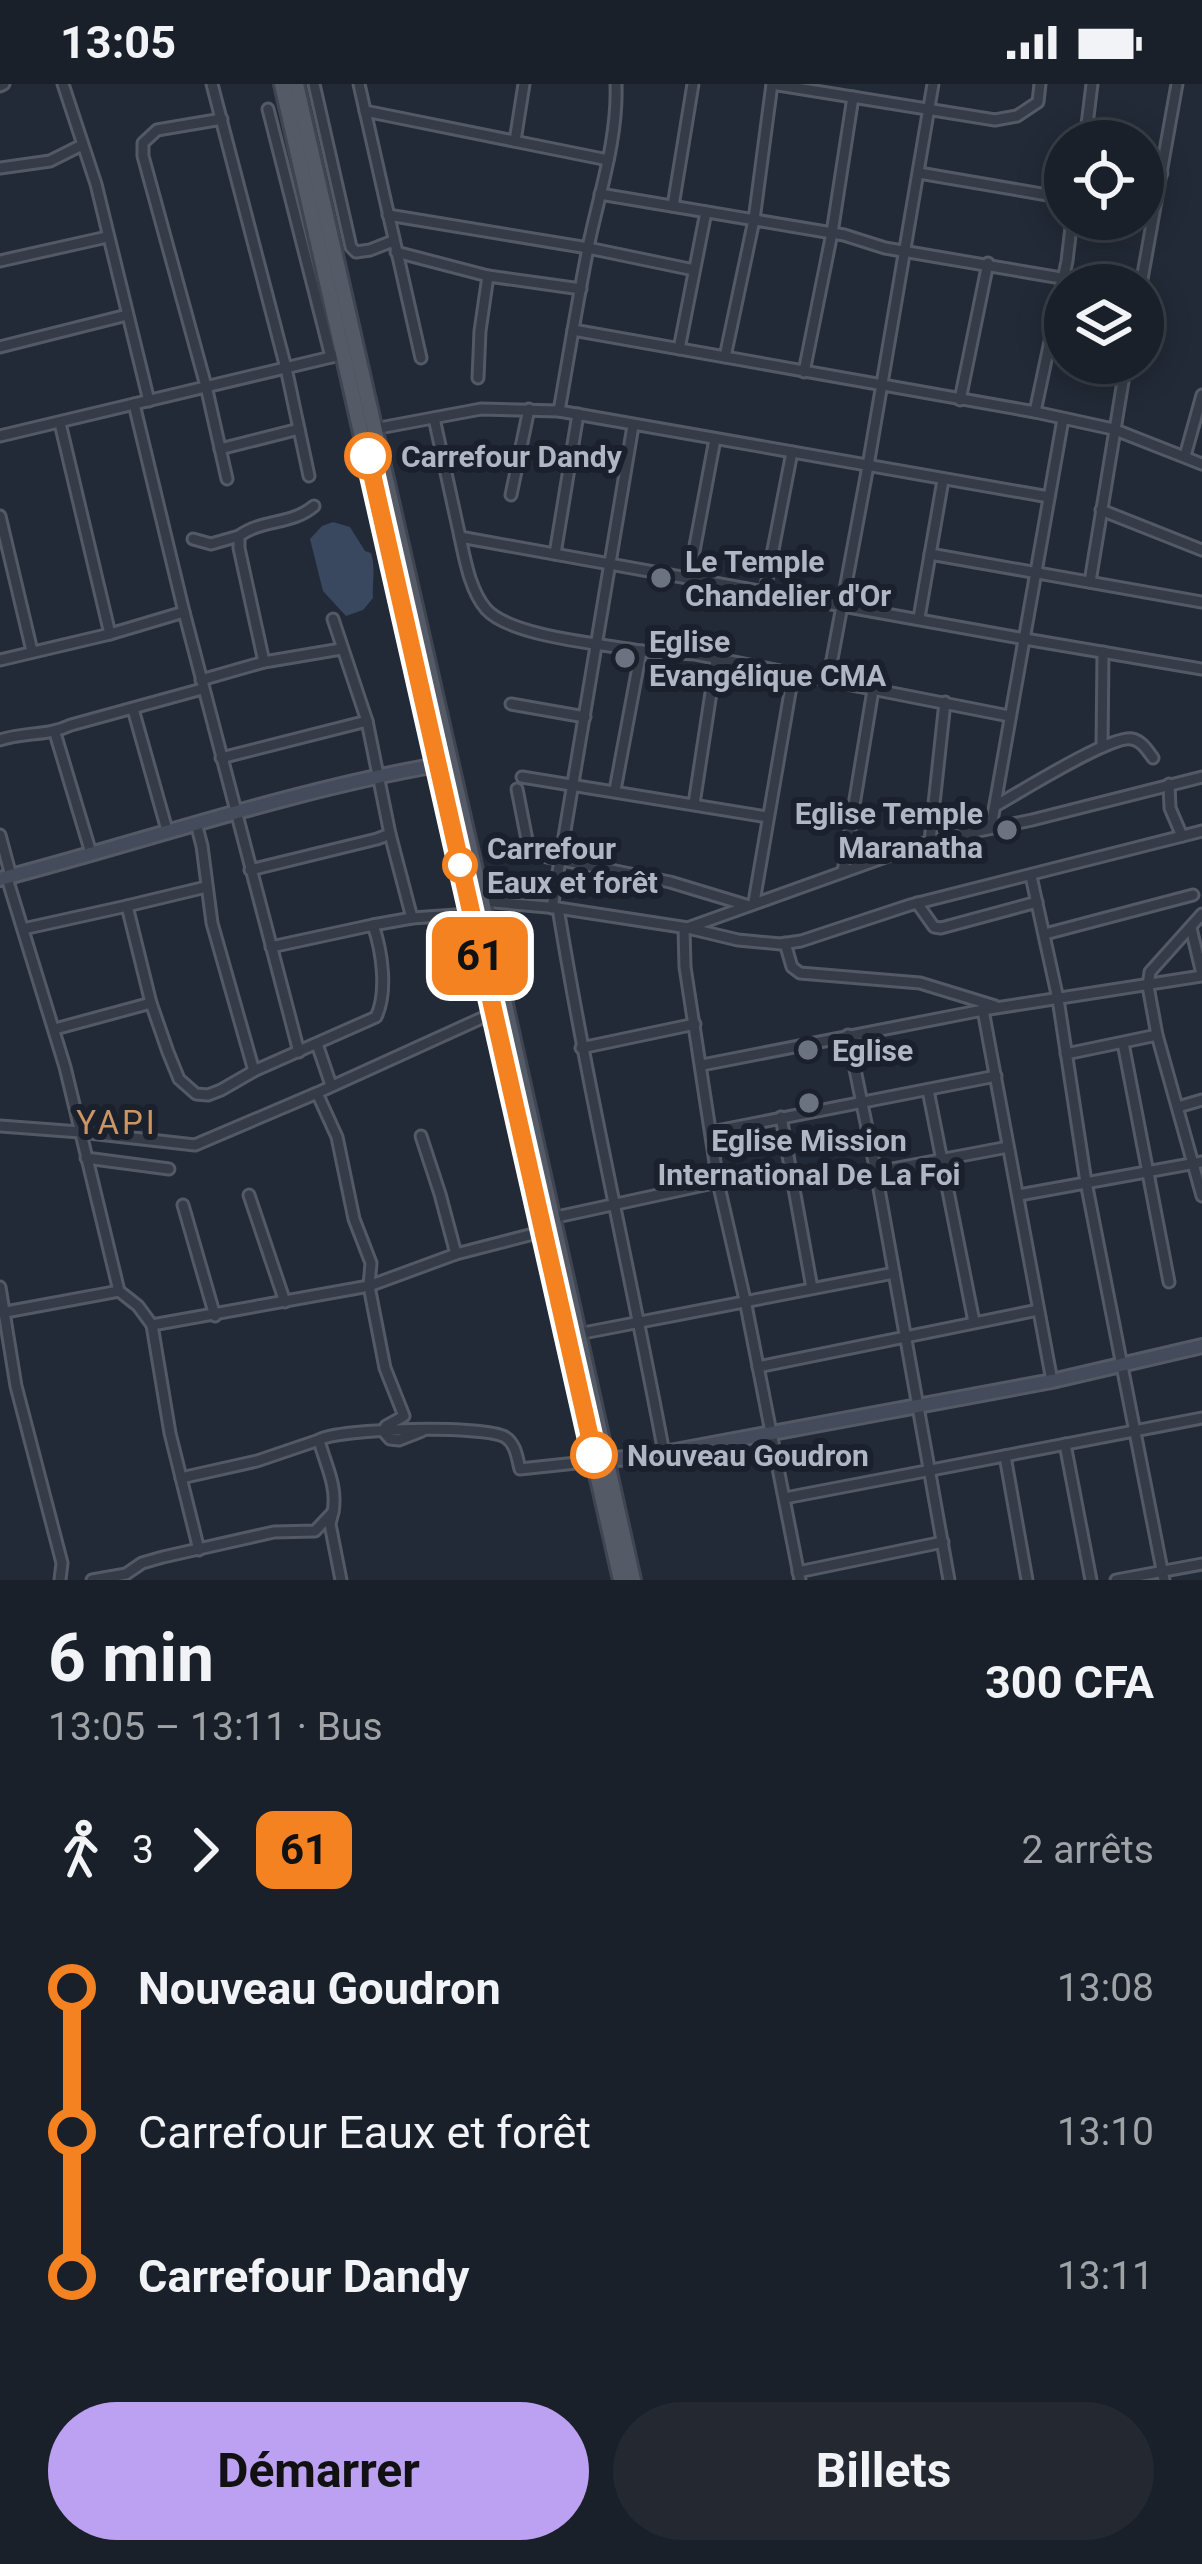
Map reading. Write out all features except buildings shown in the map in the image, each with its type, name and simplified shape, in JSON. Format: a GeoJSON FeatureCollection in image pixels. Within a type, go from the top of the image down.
{"type":"FeatureCollection","features":[{"type":"Feature","properties":{"kind":"main road"},"geometry":{"type":"LineString","coordinates":[[282,84],[338,356],[437,765],[542,1232],[633,1580]]}},
{"type":"Feature","properties":{"kind":"main road"},"geometry":{"type":"LineString","coordinates":[[296,84],[578,1334],[622,1580]]}},
{"type":"Feature","properties":{"kind":"street"},"geometry":{"type":"LineString","coordinates":[[63,84],[96,184],[148,400]]}},
{"type":"Feature","properties":{"kind":"street"},"geometry":{"type":"LineString","coordinates":[[212,84],[286,368],[309,476]]}},
{"type":"Feature","properties":{"kind":"street"},"geometry":{"type":"LineString","coordinates":[[314,84],[351,247],[356,252],[394,246],[488,276],[581,289]]}},
{"type":"Feature","properties":{"kind":"street"},"geometry":{"type":"LineString","coordinates":[[359,84],[421,358]]}},
{"type":"Feature","properties":{"kind":"street"},"geometry":{"type":"LineString","coordinates":[[515,140],[524,84]]}},
{"type":"Feature","properties":{"kind":"street"},"geometry":{"type":"LineString","coordinates":[[559,411],[608,160],[616,84]]}},
{"type":"Feature","properties":{"kind":"street"},"geometry":{"type":"LineString","coordinates":[[673,206],[694,84]]}},
{"type":"Feature","properties":{"kind":"street"},"geometry":{"type":"LineString","coordinates":[[725,357],[754,220],[772,84],[995,120],[1017,116],[1038,102],[1040,84]]}},
{"type":"Feature","properties":{"kind":"street"},"geometry":{"type":"LineString","coordinates":[[828,681],[933,84]]}},
{"type":"Feature","properties":{"kind":"street"},"geometry":{"type":"LineString","coordinates":[[1087,120],[1092,84]]}},
{"type":"Feature","properties":{"kind":"street"},"geometry":{"type":"LineString","coordinates":[[1164,161],[1177,84]]}},
{"type":"Feature","properties":{"kind":"street"},"geometry":{"type":"LineString","coordinates":[[804,372],[854,98]]}},
{"type":"Feature","properties":{"kind":"street"},"geometry":{"type":"LineString","coordinates":[[0,436],[338,356],[268,109]]}},
{"type":"Feature","properties":{"kind":"street"},"geometry":{"type":"LineString","coordinates":[[365,111],[608,160]]}},
{"type":"Feature","properties":{"kind":"street"},"geometry":{"type":"LineString","coordinates":[[222,119],[157,130],[143,143],[143,156],[227,479]]}},
{"type":"Feature","properties":{"kind":"street"},"geometry":{"type":"LineString","coordinates":[[0,168],[50,161],[82,145]]}},
{"type":"Feature","properties":{"kind":"street"},"geometry":{"type":"LineString","coordinates":[[919,173],[1044,194]]}},
{"type":"Feature","properties":{"kind":"street"},"geometry":{"type":"LineString","coordinates":[[600,194],[1044,275]]}},
{"type":"Feature","properties":{"kind":"street"},"geometry":{"type":"LineString","coordinates":[[679,349],[706,212]]}},
{"type":"Feature","properties":{"kind":"street"},"geometry":{"type":"LineString","coordinates":[[388,215],[694,270]]}},
{"type":"Feature","properties":{"kind":"street"},"geometry":{"type":"LineString","coordinates":[[0,261],[107,237]]}},
{"type":"Feature","properties":{"kind":"street"},"geometry":{"type":"LineString","coordinates":[[960,400],[988,263]]}},
{"type":"Feature","properties":{"kind":"street"},"geometry":{"type":"LineString","coordinates":[[478,379],[488,276]]}},
{"type":"Feature","properties":{"kind":"street"},"geometry":{"type":"LineString","coordinates":[[0,347],[127,315]]}},
{"type":"Feature","properties":{"kind":"street"},"geometry":{"type":"LineString","coordinates":[[573,330],[1035,412],[1113,429],[1202,464]]}},
{"type":"Feature","properties":{"kind":"street"},"geometry":{"type":"LineString","coordinates":[[1035,412],[1044,366]]}},
{"type":"Feature","properties":{"kind":"street"},"geometry":{"type":"LineString","coordinates":[[1090,582],[1122,384]]}},
{"type":"Feature","properties":{"kind":"street"},"geometry":{"type":"LineString","coordinates":[[1185,456],[1202,395]]}},
{"type":"Feature","properties":{"kind":"street"},"geometry":{"type":"LineString","coordinates":[[134,404],[201,685],[299,1052]]}},
{"type":"Feature","properties":{"kind":"street"},"geometry":{"type":"LineString","coordinates":[[374,429],[481,409],[559,411],[1049,497]]}},
{"type":"Feature","properties":{"kind":"street"},"geometry":{"type":"LineString","coordinates":[[512,495],[529,409]]}},
{"type":"Feature","properties":{"kind":"street"},"geometry":{"type":"LineString","coordinates":[[555,554],[578,415]]}},
{"type":"Feature","properties":{"kind":"street"},"geometry":{"type":"LineString","coordinates":[[434,418],[472,583],[486,608],[501,620],[541,634],[641,651],[670,650],[1009,716]]}},
{"type":"Feature","properties":{"kind":"street"},"geometry":{"type":"LineString","coordinates":[[992,827],[1063,419]]}},
{"type":"Feature","properties":{"kind":"street"},"geometry":{"type":"LineString","coordinates":[[60,423],[110,634]]}},
{"type":"Feature","properties":{"kind":"street"},"geometry":{"type":"LineString","coordinates":[[633,426],[571,786],[555,908],[664,1453]]}},
{"type":"Feature","properties":{"kind":"street"},"geometry":{"type":"LineString","coordinates":[[220,449],[299,429]]}},
{"type":"Feature","properties":{"kind":"street"},"geometry":{"type":"LineString","coordinates":[[689,578],[715,439]]}},
{"type":"Feature","properties":{"kind":"street"},"geometry":{"type":"LineString","coordinates":[[765,592],[792,452]]}},
{"type":"Feature","properties":{"kind":"street"},"geometry":{"type":"LineString","coordinates":[[919,618],[943,480]]}},
{"type":"Feature","properties":{"kind":"street"},"geometry":{"type":"LineString","coordinates":[[193,539],[211,544],[256,526],[303,516],[314,506]]}},
{"type":"Feature","properties":{"kind":"street"},"geometry":{"type":"LineString","coordinates":[[1101,510],[1202,550]]}},
{"type":"Feature","properties":{"kind":"street"},"geometry":{"type":"LineString","coordinates":[[0,516],[32,652]]}},
{"type":"Feature","properties":{"kind":"street"},"geometry":{"type":"LineString","coordinates":[[239,536],[264,662]]}},
{"type":"Feature","properties":{"kind":"street"},"geometry":{"type":"LineString","coordinates":[[460,537],[1202,669]]}},
{"type":"Feature","properties":{"kind":"street"},"geometry":{"type":"LineString","coordinates":[[931,554],[1202,602]]}},
{"type":"Feature","properties":{"kind":"street"},"geometry":{"type":"LineString","coordinates":[[0,660],[184,612]]}},
{"type":"Feature","properties":{"kind":"street"},"geometry":{"type":"LineString","coordinates":[[333,620],[367,721],[412,918]]}},
{"type":"Feature","properties":{"kind":"street"},"geometry":{"type":"LineString","coordinates":[[0,740],[17,734],[55,733],[264,662],[341,649]]}},
{"type":"Feature","properties":{"kind":"street"},"geometry":{"type":"LineString","coordinates":[[615,790],[641,651]]}},
{"type":"Feature","properties":{"kind":"street"},"geometry":{"type":"LineString","coordinates":[[1102,747],[1103,652]]}},
{"type":"Feature","properties":{"kind":"street"},"geometry":{"type":"LineString","coordinates":[[694,804],[716,660]]}},
{"type":"Feature","properties":{"kind":"street"},"geometry":{"type":"LineString","coordinates":[[750,904],[794,675]]}},
{"type":"Feature","properties":{"kind":"street"},"geometry":{"type":"LineString","coordinates":[[843,872],[873,690]]}},
{"type":"Feature","properties":{"kind":"street"},"geometry":{"type":"LineString","coordinates":[[930,841],[945,703]]}},
{"type":"Feature","properties":{"kind":"street"},"geometry":{"type":"LineString","coordinates":[[511,704],[585,717]]}},
{"type":"Feature","properties":{"kind":"street"},"geometry":{"type":"LineString","coordinates":[[133,709],[167,830]]}},
{"type":"Feature","properties":{"kind":"street"},"geometry":{"type":"LineString","coordinates":[[221,758],[367,721]]}},
{"type":"Feature","properties":{"kind":"street"},"geometry":{"type":"LineString","coordinates":[[55,733],[92,853]]}},
{"type":"Feature","properties":{"kind":"street"},"geometry":{"type":"LineString","coordinates":[[995,806],[1102,747],[1128,739],[1144,746],[1153,758]]}},
{"type":"Feature","properties":{"kind":"street"},"geometry":{"type":"LineString","coordinates":[[6,878],[167,830],[437,765]]}},
{"type":"Feature","properties":{"kind":"street"},"geometry":{"type":"LineString","coordinates":[[523,777],[766,817]]}},
{"type":"Feature","properties":{"kind":"street"},"geometry":{"type":"LineString","coordinates":[[686,928],[930,841],[1202,777]]}},
{"type":"Feature","properties":{"kind":"street"},"geometry":{"type":"LineString","coordinates":[[1169,784],[1170,808],[1182,836]]}},
{"type":"Feature","properties":{"kind":"street"},"geometry":{"type":"LineString","coordinates":[[517,789],[531,851],[750,904]]}},
{"type":"Feature","properties":{"kind":"street"},"geometry":{"type":"LineString","coordinates":[[196,823],[217,941],[254,1071]]}},
{"type":"Feature","properties":{"kind":"street"},"geometry":{"type":"LineString","coordinates":[[482,901],[785,943],[917,903],[1202,831]]}},
{"type":"Feature","properties":{"kind":"street"},"geometry":{"type":"LineString","coordinates":[[250,870],[391,834]]}},
{"type":"Feature","properties":{"kind":"street"},"geometry":{"type":"LineString","coordinates":[[0,835],[6,878],[55,1029],[119,1291],[152,1325],[170,1433],[199,1550]]}},
{"type":"Feature","properties":{"kind":"street"},"geometry":{"type":"LineString","coordinates":[[1031,876],[1058,999],[1086,1182],[1163,1575]]}},
{"type":"Feature","properties":{"kind":"street"},"geometry":{"type":"LineString","coordinates":[[23,929],[206,886]]}},
{"type":"Feature","properties":{"kind":"street"},"geometry":{"type":"LineString","coordinates":[[1045,934],[1193,896]]}},
{"type":"Feature","properties":{"kind":"street"},"geometry":{"type":"LineString","coordinates":[[917,903],[934,927],[941,928],[1037,902]]}},
{"type":"Feature","properties":{"kind":"street"},"geometry":{"type":"LineString","coordinates":[[127,906],[151,1003],[179,1079],[196,1094],[208,1095],[371,1021],[380,1011],[382,981],[373,925]]}},
{"type":"Feature","properties":{"kind":"street"},"geometry":{"type":"LineString","coordinates":[[271,947],[412,918],[470,914]]}},
{"type":"Feature","properties":{"kind":"street"},"geometry":{"type":"LineString","coordinates":[[1202,914],[1150,972],[1148,986],[1202,1196]]}},
{"type":"Feature","properties":{"kind":"street"},"geometry":{"type":"LineString","coordinates":[[686,928],[685,967],[718,1182],[799,1576],[943,1541]]}},
{"type":"Feature","properties":{"kind":"street"},"geometry":{"type":"LineString","coordinates":[[702,1065],[848,1034],[1202,975],[1191,928]]}},
{"type":"Feature","properties":{"kind":"street"},"geometry":{"type":"LineString","coordinates":[[785,943],[792,967],[800,973],[920,983],[1001,1007]]}},
{"type":"Feature","properties":{"kind":"street"},"geometry":{"type":"LineString","coordinates":[[55,1029],[151,1003]]}},
{"type":"Feature","properties":{"kind":"street"},"geometry":{"type":"LineString","coordinates":[[983,1010],[1052,1381]]}},
{"type":"Feature","properties":{"kind":"street"},"geometry":{"type":"LineString","coordinates":[[0,1126],[196,1144],[493,1013]]}},
{"type":"Feature","properties":{"kind":"street"},"geometry":{"type":"LineString","coordinates":[[581,1048],[695,1024]]}},
{"type":"Feature","properties":{"kind":"street"},"geometry":{"type":"LineString","coordinates":[[848,1034],[949,1580]]}},
{"type":"Feature","properties":{"kind":"street"},"geometry":{"type":"LineString","coordinates":[[1066,1054],[1157,1035]]}},
{"type":"Feature","properties":{"kind":"street"},"geometry":{"type":"LineString","coordinates":[[1123,1043],[1169,1282]]}},
{"type":"Feature","properties":{"kind":"street"},"geometry":{"type":"LineString","coordinates":[[317,1044],[331,1085]]}},
{"type":"Feature","properties":{"kind":"street"},"geometry":{"type":"LineString","coordinates":[[711,1132],[996,1076]]}},
{"type":"Feature","properties":{"kind":"street"},"geometry":{"type":"LineString","coordinates":[[928,1090],[974,1322]]}},
{"type":"Feature","properties":{"kind":"street"},"geometry":{"type":"LineString","coordinates":[[317,1094],[338,1137],[353,1219],[371,1263],[369,1286],[385,1368],[404,1416],[382,1431]]}},
{"type":"Feature","properties":{"kind":"street"},"geometry":{"type":"LineString","coordinates":[[1178,1107],[1202,1100]]}},
{"type":"Feature","properties":{"kind":"street"},"geometry":{"type":"LineString","coordinates":[[781,1117],[812,1288]]}},
{"type":"Feature","properties":{"kind":"street"},"geometry":{"type":"LineString","coordinates":[[421,1136],[456,1254]]}},
{"type":"Feature","properties":{"kind":"street"},"geometry":{"type":"LineString","coordinates":[[876,1172],[1009,1147]]}},
{"type":"Feature","properties":{"kind":"street"},"geometry":{"type":"LineString","coordinates":[[86,1158],[169,1168]]}},
{"type":"Feature","properties":{"kind":"street"},"geometry":{"type":"LineString","coordinates":[[1019,1195],[1197,1163]]}},
{"type":"Feature","properties":{"kind":"street"},"geometry":{"type":"LineString","coordinates":[[552,1217],[718,1182]]}},
{"type":"Feature","properties":{"kind":"street"},"geometry":{"type":"LineString","coordinates":[[248,1195],[285,1302]]}},
{"type":"Feature","properties":{"kind":"street"},"geometry":{"type":"LineString","coordinates":[[183,1204],[215,1316]]}},
{"type":"Feature","properties":{"kind":"street"},"geometry":{"type":"LineString","coordinates":[[152,1325],[369,1286],[456,1254],[542,1232]]}},
{"type":"Feature","properties":{"kind":"street"},"geometry":{"type":"LineString","coordinates":[[578,1334],[893,1273]]}},
{"type":"Feature","properties":{"kind":"street"},"geometry":{"type":"LineString","coordinates":[[0,1287],[16,1386],[62,1563],[60,1580]]}},
{"type":"Feature","properties":{"kind":"street"},"geometry":{"type":"LineString","coordinates":[[3,1312],[119,1291]]}},
{"type":"Feature","properties":{"kind":"street"},"geometry":{"type":"LineString","coordinates":[[758,1367],[1038,1310]]}},
{"type":"Feature","properties":{"kind":"street"},"geometry":{"type":"LineString","coordinates":[[181,1478],[257,1461],[329,1435],[382,1431],[500,1434],[514,1445],[518,1465],[526,1471],[664,1453],[1052,1381],[1202,1346]]}},
{"type":"Feature","properties":{"kind":"street"},"geometry":{"type":"LineString","coordinates":[[0,1389],[16,1386]]}},
{"type":"Feature","properties":{"kind":"street"},"geometry":{"type":"LineString","coordinates":[[785,1498],[1202,1418]]}},
{"type":"Feature","properties":{"kind":"street"},"geometry":{"type":"LineString","coordinates":[[319,1440],[332,1480],[335,1502],[330,1524],[341,1580]]}},
{"type":"Feature","properties":{"kind":"street"},"geometry":{"type":"LineString","coordinates":[[1065,1444],[1091,1580]]}},
{"type":"Feature","properties":{"kind":"street"},"geometry":{"type":"LineString","coordinates":[[1005,1456],[1027,1580]]}},
{"type":"Feature","properties":{"kind":"street"},"geometry":{"type":"LineString","coordinates":[[92,1580],[127,1577],[142,1563],[274,1532],[315,1531],[333,1512]]}},
{"type":"Feature","properties":{"kind":"street"},"geometry":{"type":"LineString","coordinates":[[1116,1580],[1163,1575],[1202,1564]]}},
{"type":"Feature","properties":{"kind":"water"},"geometry":{"type":"Polygon","coordinates":[[[333,522],[350,527],[371,553],[373,565],[373,598],[363,610],[346,616],[323,591],[310,539],[333,522]]]}},
{"type":"Feature","properties":{"kind":"bus line","name":"61"},"geometry":{"type":"LineString","coordinates":[[368,456],[594,1455]]}},
{"type":"Feature","properties":{"kind":"place","name":"Carrefour Dandy"},"geometry":{"type":"Point","coordinates":[368,456]}},
{"type":"Feature","properties":{"kind":"place","name":"Le Temple Chandelier d'Or"},"geometry":{"type":"Point","coordinates":[661,578]}},
{"type":"Feature","properties":{"kind":"place","name":"Eglise Evangélique CMA"},"geometry":{"type":"Point","coordinates":[625,658]}},
{"type":"Feature","properties":{"kind":"place","name":"Eglise Temple Maranatha"},"geometry":{"type":"Point","coordinates":[1007,830]}},
{"type":"Feature","properties":{"kind":"place","name":"Carrefour Eaux et forêt"},"geometry":{"type":"Point","coordinates":[460,865]}},
{"type":"Feature","properties":{"kind":"place","name":"Eglise"},"geometry":{"type":"Point","coordinates":[808,1050]}},
{"type":"Feature","properties":{"kind":"place","name":"Eglise Mission International De La Foi"},"geometry":{"type":"Point","coordinates":[809,1103]}},
{"type":"Feature","properties":{"kind":"place","name":"Nouveau Goudron"},"geometry":{"type":"Point","coordinates":[594,1455]}},
{"type":"Feature","properties":{"kind":"district","name":"YAPI"},"geometry":{"type":"Point","coordinates":[117,1122]}}]}
